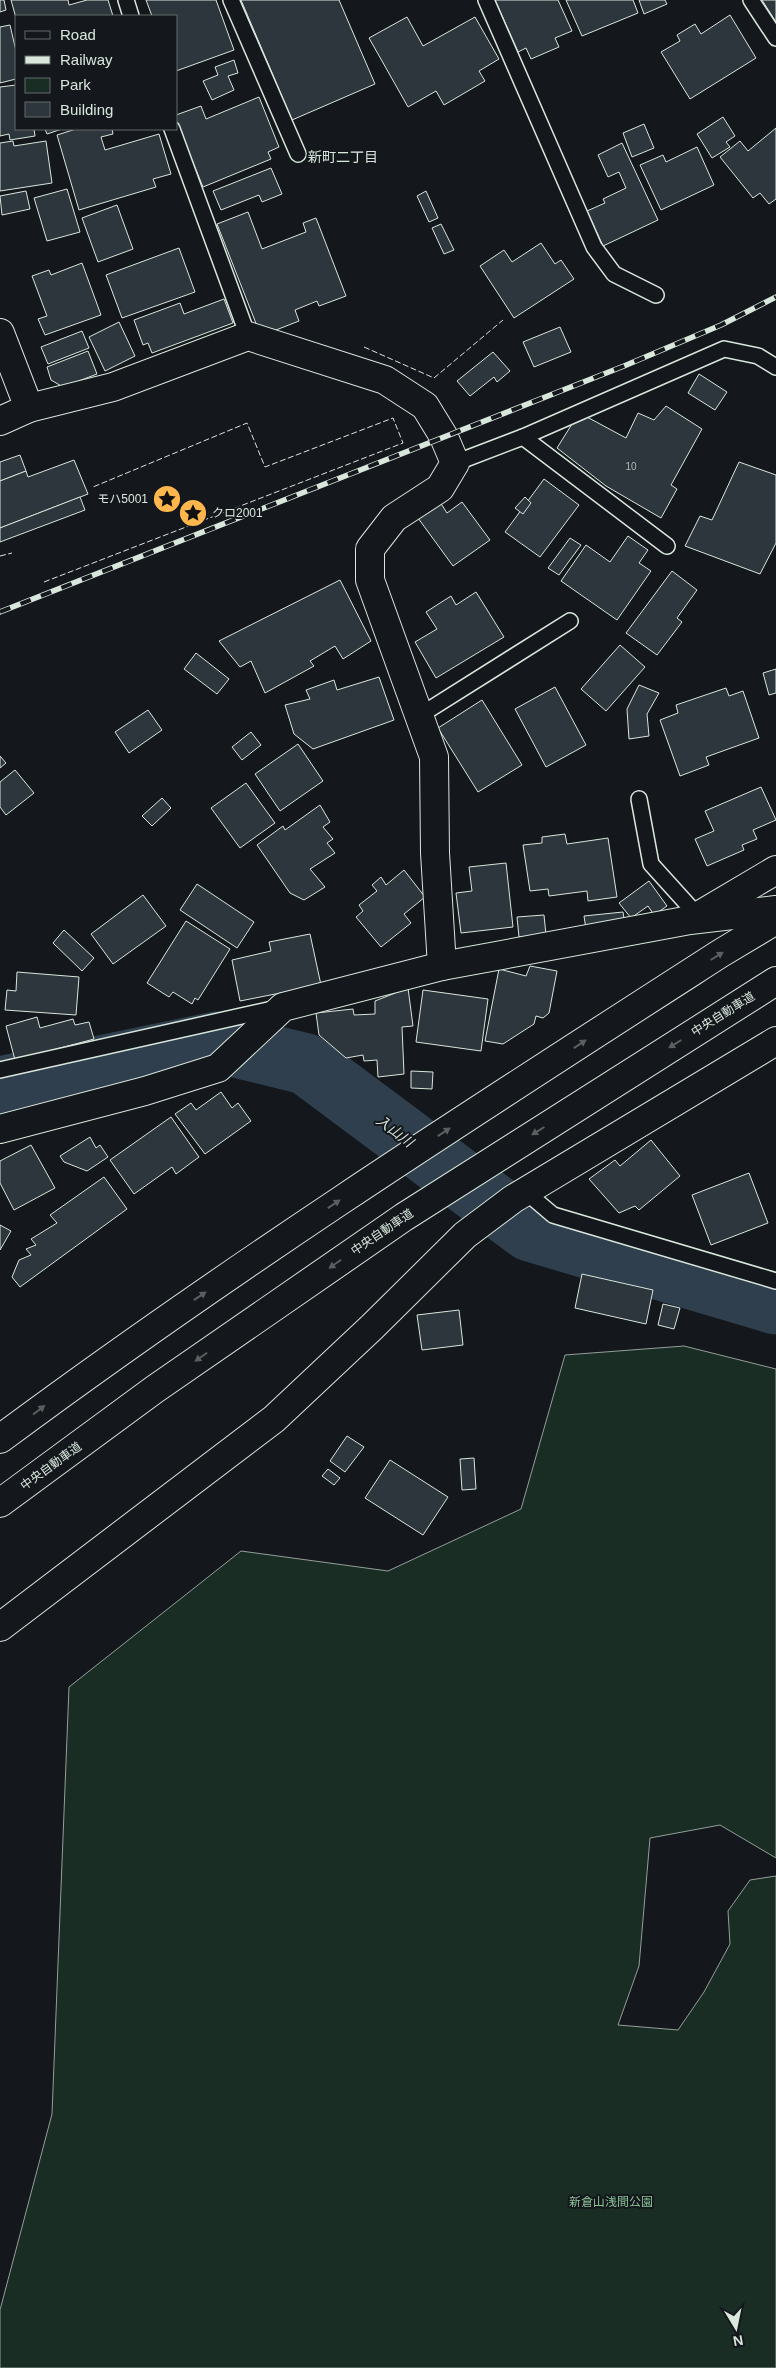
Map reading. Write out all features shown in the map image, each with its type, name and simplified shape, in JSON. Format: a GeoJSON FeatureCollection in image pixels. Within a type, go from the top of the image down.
{"type":"FeatureCollection","features":[{"type":"Feature","properties":{"kind":"main road"},"geometry":{"type":"LineString","coordinates":[[0,333],[29,408]]}},
{"type":"Feature","properties":{"kind":"main road"},"geometry":{"type":"LineString","coordinates":[[0,421],[29,408],[113,387],[248,336],[385,380],[425,406],[444,437],[455,464],[440,488],[394,518],[370,549],[370,580],[434,757],[435,853],[442,966]]}},
{"type":"Feature","properties":{"kind":"main road"},"geometry":{"type":"LineString","coordinates":[[694,918],[776,870]]}},
{"type":"Feature","properties":{"kind":"main road"},"geometry":{"type":"LineString","coordinates":[[0,1129],[145,1091],[218,1068],[276,1014],[442,966],[694,918],[776,910]]}},
{"type":"Feature","properties":{"kind":"main road"},"geometry":{"type":"LineString","coordinates":[[0,1439],[116,1353],[373,1177],[712,958],[776,920]]}},
{"type":"Feature","properties":{"kind":"main road","name":"中央自動車道"},"geometry":{"type":"LineString","coordinates":[[0,1503],[155,1389],[404,1217],[776,981]]}},
{"type":"Feature","properties":{"kind":"main road"},"geometry":{"type":"LineString","coordinates":[[0,1627],[274,1419],[372,1328],[465,1235],[520,1195],[776,1041]]}},
{"type":"Feature","properties":{"kind":"lane"},"geometry":{"type":"LineString","coordinates":[[126,0],[132,15]]}},
{"type":"Feature","properties":{"kind":"lane"},"geometry":{"type":"LineString","coordinates":[[231,0],[298,154]]}},
{"type":"Feature","properties":{"kind":"lane"},"geometry":{"type":"LineString","coordinates":[[486,0],[594,247],[614,274],[656,295]]}},
{"type":"Feature","properties":{"kind":"lane"},"geometry":{"type":"LineString","coordinates":[[751,0],[776,38]]}},
{"type":"Feature","properties":{"kind":"lane"},"geometry":{"type":"LineString","coordinates":[[172,130],[248,336]]}},
{"type":"Feature","properties":{"kind":"lane"},"geometry":{"type":"LineString","coordinates":[[455,464],[523,437],[724,349],[758,356],[776,367]]}},
{"type":"Feature","properties":{"kind":"lane"},"geometry":{"type":"LineString","coordinates":[[523,437],[667,546]]}},
{"type":"Feature","properties":{"kind":"lane"},"geometry":{"type":"LineString","coordinates":[[419,716],[570,621]]}},
{"type":"Feature","properties":{"kind":"lane"},"geometry":{"type":"LineString","coordinates":[[639,799],[651,864],[694,918]]}},
{"type":"Feature","properties":{"kind":"lane"},"geometry":{"type":"LineString","coordinates":[[0,1070],[276,1014]]}},
{"type":"Feature","properties":{"kind":"lane"},"geometry":{"type":"LineString","coordinates":[[520,1195],[553,1214],[776,1281]]}},
{"type":"Feature","properties":{"kind":"green space","name":"新倉山浅間公園"},"geometry":{"type":"Polygon","coordinates":[[[684,1346],[776,1369],[776,1858],[720,1825],[650,1838],[639,1966],[618,2025],[678,2030],[704,1992],[730,1944],[728,1911],[750,1880],[776,1876],[776,2368],[0,2368],[0,2310],[52,2114],[69,1687],[241,1551],[388,1571],[521,1509],[565,1355],[684,1346]]]}},
{"type":"Feature","properties":{"kind":"building"},"geometry":{"type":"Polygon","coordinates":[[[0,0],[4,0],[6,10],[0,12],[0,0]]]}},
{"type":"Feature","properties":{"kind":"building"},"geometry":{"type":"Polygon","coordinates":[[[11,0],[68,0],[69,5],[87,0],[108,0],[113,15],[15,15],[11,0]]]}},
{"type":"Feature","properties":{"kind":"building"},"geometry":{"type":"Polygon","coordinates":[[[146,0],[216,0],[234,50],[178,70],[178,15],[152,15],[146,0]]]}},
{"type":"Feature","properties":{"kind":"building"},"geometry":{"type":"Polygon","coordinates":[[[241,0],[339,0],[375,84],[292,120],[241,0]]]}},
{"type":"Feature","properties":{"kind":"building"},"geometry":{"type":"Polygon","coordinates":[[[495,0],[558,0],[572,31],[555,38],[559,47],[531,59],[526,48],[518,52],[495,0]]]}},
{"type":"Feature","properties":{"kind":"building"},"geometry":{"type":"Polygon","coordinates":[[[566,0],[633,0],[638,13],[582,36],[566,0]]]}},
{"type":"Feature","properties":{"kind":"building"},"geometry":{"type":"Polygon","coordinates":[[[639,0],[665,0],[667,4],[644,14],[639,0]]]}},
{"type":"Feature","properties":{"kind":"building"},"geometry":{"type":"Polygon","coordinates":[[[762,0],[776,0],[776,22],[762,0]]]}},
{"type":"Feature","properties":{"kind":"building"},"geometry":{"type":"Polygon","coordinates":[[[730,15],[756,58],[690,99],[661,52],[680,41],[677,35],[695,24],[701,34],[730,15]]]}},
{"type":"Feature","properties":{"kind":"building"},"geometry":{"type":"Polygon","coordinates":[[[407,17],[423,46],[475,17],[499,59],[479,71],[485,81],[444,105],[436,91],[408,107],[369,38],[407,17]]]}},
{"type":"Feature","properties":{"kind":"building"},"geometry":{"type":"Polygon","coordinates":[[[10,25],[15,47],[15,79],[0,83],[0,27],[10,25]]]}},
{"type":"Feature","properties":{"kind":"building"},"geometry":{"type":"Polygon","coordinates":[[[234,60],[238,73],[228,76],[234,90],[212,100],[203,81],[218,75],[215,67],[234,60]]]}},
{"type":"Feature","properties":{"kind":"building"},"geometry":{"type":"Polygon","coordinates":[[[15,85],[15,130],[34,130],[35,136],[10,140],[9,134],[0,136],[0,87],[15,85]]]}},
{"type":"Feature","properties":{"kind":"building"},"geometry":{"type":"Polygon","coordinates":[[[259,97],[279,147],[268,152],[271,159],[203,187],[178,126],[178,114],[201,106],[206,119],[259,97]]]}},
{"type":"Feature","properties":{"kind":"building"},"geometry":{"type":"Polygon","coordinates":[[[723,117],[735,136],[726,142],[730,147],[712,158],[697,134],[723,117]]]}},
{"type":"Feature","properties":{"kind":"building"},"geometry":{"type":"Polygon","coordinates":[[[644,124],[654,148],[632,157],[623,133],[644,124]]]}},
{"type":"Feature","properties":{"kind":"building"},"geometry":{"type":"Polygon","coordinates":[[[776,128],[776,199],[769,204],[760,193],[753,198],[720,157],[740,141],[748,151],[776,128]]]}},
{"type":"Feature","properties":{"kind":"building"},"geometry":{"type":"Polygon","coordinates":[[[45,130],[59,130],[47,134],[45,130]]]}},
{"type":"Feature","properties":{"kind":"building"},"geometry":{"type":"Polygon","coordinates":[[[73,130],[112,130],[113,134],[101,137],[105,150],[159,134],[171,174],[153,179],[156,187],[79,210],[57,135],[73,130]]]}},
{"type":"Feature","properties":{"kind":"building"},"geometry":{"type":"Polygon","coordinates":[[[13,141],[14,146],[46,141],[52,183],[0,191],[0,143],[13,141]]]}},
{"type":"Feature","properties":{"kind":"building"},"geometry":{"type":"Polygon","coordinates":[[[622,143],[658,220],[603,246],[587,211],[605,203],[603,199],[626,188],[619,172],[608,177],[598,155],[622,143]]]}},
{"type":"Feature","properties":{"kind":"building"},"geometry":{"type":"Polygon","coordinates":[[[697,147],[714,185],[661,210],[640,165],[663,155],[666,162],[697,147]]]}},
{"type":"Feature","properties":{"kind":"building"},"geometry":{"type":"Polygon","coordinates":[[[271,168],[282,194],[262,202],[259,195],[221,210],[213,191],[271,168]]]}},
{"type":"Feature","properties":{"kind":"building"},"geometry":{"type":"Polygon","coordinates":[[[67,189],[80,232],[47,241],[34,198],[67,189]]]}},
{"type":"Feature","properties":{"kind":"building"},"geometry":{"type":"Polygon","coordinates":[[[26,191],[30,209],[2,215],[0,196],[26,191]]]}},
{"type":"Feature","properties":{"kind":"building"},"geometry":{"type":"Polygon","coordinates":[[[426,191],[438,218],[429,222],[417,196],[426,191]]]}},
{"type":"Feature","properties":{"kind":"building"},"geometry":{"type":"Polygon","coordinates":[[[117,205],[133,249],[98,262],[82,218],[117,205]]]}},
{"type":"Feature","properties":{"kind":"building"},"geometry":{"type":"Polygon","coordinates":[[[248,212],[262,249],[306,232],[303,223],[316,218],[346,296],[319,306],[317,301],[295,310],[299,321],[276,330],[257,326],[217,224],[248,212]]]}},
{"type":"Feature","properties":{"kind":"building"},"geometry":{"type":"Polygon","coordinates":[[[441,224],[454,250],[444,254],[432,228],[441,224]]]}},
{"type":"Feature","properties":{"kind":"building"},"geometry":{"type":"Polygon","coordinates":[[[541,243],[555,264],[561,260],[574,279],[514,318],[480,266],[504,250],[512,262],[541,243]]]}},
{"type":"Feature","properties":{"kind":"building"},"geometry":{"type":"Polygon","coordinates":[[[179,248],[195,292],[122,318],[106,275],[179,248]]]}},
{"type":"Feature","properties":{"kind":"building"},"geometry":{"type":"Polygon","coordinates":[[[82,263],[101,315],[45,335],[38,319],[47,316],[32,276],[49,270],[51,275],[82,263]]]}},
{"type":"Feature","properties":{"kind":"building"},"geometry":{"type":"Polygon","coordinates":[[[224,299],[233,323],[152,353],[148,343],[143,345],[134,320],[180,303],[184,314],[224,299]]]}},
{"type":"Feature","properties":{"kind":"building"},"geometry":{"type":"Polygon","coordinates":[[[119,322],[135,356],[105,371],[89,337],[119,322]]]}},
{"type":"Feature","properties":{"kind":"building"},"geometry":{"type":"Polygon","coordinates":[[[560,327],[571,352],[534,367],[523,342],[560,327]]]}},
{"type":"Feature","properties":{"kind":"building"},"geometry":{"type":"Polygon","coordinates":[[[82,331],[89,348],[48,364],[41,347],[82,331]]]}},
{"type":"Feature","properties":{"kind":"building"},"geometry":{"type":"Polygon","coordinates":[[[88,351],[97,374],[63,387],[51,380],[47,367],[88,351]]]}},
{"type":"Feature","properties":{"kind":"building"},"geometry":{"type":"Polygon","coordinates":[[[493,352],[510,371],[497,382],[494,377],[470,396],[457,381],[493,352]]]}},
{"type":"Feature","properties":{"kind":"building"},"geometry":{"type":"Polygon","coordinates":[[[699,374],[727,392],[715,410],[688,393],[699,374]]]}},
{"type":"Feature","properties":{"kind":"building"},"geometry":{"type":"Polygon","coordinates":[[[666,406],[702,429],[671,485],[677,489],[661,518],[606,486],[557,448],[572,424],[587,417],[626,438],[638,413],[654,420],[666,406]]]}},
{"type":"Feature","properties":{"kind":"building"},"geometry":{"type":"Polygon","coordinates":[[[20,455],[26,471],[0,481],[0,462],[20,455]]]}},
{"type":"Feature","properties":{"kind":"building"},"geometry":{"type":"Polygon","coordinates":[[[74,460],[88,494],[0,528],[0,481],[26,471],[28,477],[74,460]]]}},
{"type":"Feature","properties":{"kind":"building"},"geometry":{"type":"Polygon","coordinates":[[[739,462],[776,475],[776,543],[760,574],[685,546],[700,516],[712,520],[739,462]]]}},
{"type":"Feature","properties":{"kind":"building"},"geometry":{"type":"Polygon","coordinates":[[[544,479],[579,505],[540,557],[505,532],[544,479]]]}},
{"type":"Feature","properties":{"kind":"building"},"geometry":{"type":"Polygon","coordinates":[[[80,497],[85,510],[0,542],[0,528],[80,497]]]}},
{"type":"Feature","properties":{"kind":"building"},"geometry":{"type":"Polygon","coordinates":[[[525,497],[531,503],[523,514],[515,508],[525,497]]]}},
{"type":"Feature","properties":{"kind":"building"},"geometry":{"type":"Polygon","coordinates":[[[440,502],[447,513],[462,502],[490,540],[453,566],[418,518],[440,502]]]}},
{"type":"Feature","properties":{"kind":"building"},"geometry":{"type":"Polygon","coordinates":[[[628,536],[648,550],[639,563],[651,571],[617,620],[561,581],[586,545],[610,562],[628,536]]]}},
{"type":"Feature","properties":{"kind":"building"},"geometry":{"type":"Polygon","coordinates":[[[570,538],[581,545],[559,575],[548,568],[570,538]]]}},
{"type":"Feature","properties":{"kind":"building"},"geometry":{"type":"Polygon","coordinates":[[[672,571],[697,590],[677,618],[682,622],[657,655],[626,633],[672,571]]]}},
{"type":"Feature","properties":{"kind":"building"},"geometry":{"type":"Polygon","coordinates":[[[340,580],[371,641],[343,659],[335,646],[310,661],[314,666],[265,693],[251,661],[240,667],[219,641],[340,580]]]}},
{"type":"Feature","properties":{"kind":"building"},"geometry":{"type":"Polygon","coordinates":[[[476,592],[504,637],[436,678],[415,642],[437,629],[426,612],[451,596],[456,605],[476,592]]]}},
{"type":"Feature","properties":{"kind":"building"},"geometry":{"type":"Polygon","coordinates":[[[620,645],[645,667],[606,711],[581,689],[620,645]]]}},
{"type":"Feature","properties":{"kind":"building"},"geometry":{"type":"Polygon","coordinates":[[[196,653],[229,679],[217,694],[184,669],[196,653]]]}},
{"type":"Feature","properties":{"kind":"building"},"geometry":{"type":"Polygon","coordinates":[[[776,669],[776,693],[769,695],[763,673],[776,669]]]}},
{"type":"Feature","properties":{"kind":"building"},"geometry":{"type":"Polygon","coordinates":[[[379,677],[394,720],[313,749],[294,734],[285,705],[310,699],[306,690],[334,680],[337,690],[379,677]]]}},
{"type":"Feature","properties":{"kind":"building"},"geometry":{"type":"Polygon","coordinates":[[[639,685],[659,693],[647,714],[649,736],[629,739],[627,709],[639,685]]]}},
{"type":"Feature","properties":{"kind":"building"},"geometry":{"type":"Polygon","coordinates":[[[555,687],[586,745],[546,767],[515,709],[555,687]]]}},
{"type":"Feature","properties":{"kind":"building"},"geometry":{"type":"Polygon","coordinates":[[[726,688],[729,696],[743,691],[759,738],[706,757],[709,765],[680,776],[660,720],[678,713],[676,705],[726,688]]]}},
{"type":"Feature","properties":{"kind":"building"},"geometry":{"type":"Polygon","coordinates":[[[482,700],[522,765],[478,792],[438,728],[482,700]]]}},
{"type":"Feature","properties":{"kind":"building"},"geometry":{"type":"Polygon","coordinates":[[[148,710],[162,730],[129,753],[115,732],[148,710]]]}},
{"type":"Feature","properties":{"kind":"building"},"geometry":{"type":"Polygon","coordinates":[[[251,732],[261,745],[242,760],[232,747],[251,732]]]}},
{"type":"Feature","properties":{"kind":"building"},"geometry":{"type":"Polygon","coordinates":[[[298,744],[323,781],[280,811],[255,774],[298,744]]]}},
{"type":"Feature","properties":{"kind":"building"},"geometry":{"type":"Polygon","coordinates":[[[0,756],[6,763],[0,768],[0,756]]]}},
{"type":"Feature","properties":{"kind":"building"},"geometry":{"type":"Polygon","coordinates":[[[15,770],[34,793],[6,815],[0,807],[0,782],[15,770]]]}},
{"type":"Feature","properties":{"kind":"building"},"geometry":{"type":"Polygon","coordinates":[[[246,783],[275,823],[240,848],[211,808],[246,783]]]}},
{"type":"Feature","properties":{"kind":"building"},"geometry":{"type":"Polygon","coordinates":[[[761,787],[776,820],[753,830],[757,839],[742,845],[744,850],[707,866],[695,839],[714,831],[705,811],[761,787]]]}},
{"type":"Feature","properties":{"kind":"building"},"geometry":{"type":"Polygon","coordinates":[[[162,798],[171,808],[152,826],[142,816],[162,798]]]}},
{"type":"Feature","properties":{"kind":"building"},"geometry":{"type":"Polygon","coordinates":[[[320,805],[330,822],[323,827],[333,839],[327,843],[335,853],[310,869],[325,887],[304,900],[290,893],[257,845],[283,826],[285,830],[320,805]]]}},
{"type":"Feature","properties":{"kind":"building"},"geometry":{"type":"Polygon","coordinates":[[[565,834],[567,844],[608,838],[617,897],[588,901],[587,891],[549,896],[548,889],[530,891],[523,845],[542,843],[542,837],[565,834]]]}},
{"type":"Feature","properties":{"kind":"building"},"geometry":{"type":"Polygon","coordinates":[[[506,863],[513,927],[461,933],[456,893],[472,891],[469,867],[506,863]]]}},
{"type":"Feature","properties":{"kind":"building"},"geometry":{"type":"Polygon","coordinates":[[[404,870],[425,897],[404,914],[411,923],[381,947],[356,917],[363,911],[359,905],[377,891],[372,885],[381,877],[386,885],[404,870]]]}},
{"type":"Feature","properties":{"kind":"building"},"geometry":{"type":"Polygon","coordinates":[[[649,881],[667,906],[654,915],[648,906],[631,918],[619,903],[649,881]]]}},
{"type":"Feature","properties":{"kind":"building"},"geometry":{"type":"Polygon","coordinates":[[[197,884],[254,922],[237,948],[180,910],[197,884]]]}},
{"type":"Feature","properties":{"kind":"building"},"geometry":{"type":"Polygon","coordinates":[[[143,895],[166,926],[113,964],[91,934],[143,895]]]}},
{"type":"Feature","properties":{"kind":"building"},"geometry":{"type":"Polygon","coordinates":[[[623,912],[625,925],[586,929],[584,916],[623,912]]]}},
{"type":"Feature","properties":{"kind":"building"},"geometry":{"type":"Polygon","coordinates":[[[544,915],[546,935],[519,937],[517,917],[544,915]]]}},
{"type":"Feature","properties":{"kind":"building"},"geometry":{"type":"Polygon","coordinates":[[[186,921],[230,949],[198,1000],[195,998],[192,1004],[173,992],[169,997],[147,983],[186,921]]]}},
{"type":"Feature","properties":{"kind":"building"},"geometry":{"type":"Polygon","coordinates":[[[64,930],[94,958],[82,971],[53,943],[64,930]]]}},
{"type":"Feature","properties":{"kind":"building"},"geometry":{"type":"Polygon","coordinates":[[[310,934],[321,985],[240,1001],[232,960],[271,951],[269,942],[310,934]]]}},
{"type":"Feature","properties":{"kind":"building"},"geometry":{"type":"Polygon","coordinates":[[[530,966],[557,971],[549,1013],[543,1018],[536,1016],[534,1024],[503,1044],[485,1041],[499,969],[526,976],[530,966]]]}},
{"type":"Feature","properties":{"kind":"building"},"geometry":{"type":"Polygon","coordinates":[[[17,972],[79,977],[76,1015],[5,1010],[7,990],[16,991],[17,972]]]}},
{"type":"Feature","properties":{"kind":"building"},"geometry":{"type":"Polygon","coordinates":[[[408,988],[413,1026],[402,1027],[404,1074],[378,1077],[377,1060],[364,1061],[363,1055],[346,1058],[319,1035],[316,1013],[353,1009],[354,1015],[375,1014],[375,1001],[408,988]]]}},
{"type":"Feature","properties":{"kind":"building"},"geometry":{"type":"Polygon","coordinates":[[[423,990],[488,999],[481,1051],[416,1042],[423,990]]]}},
{"type":"Feature","properties":{"kind":"building"},"geometry":{"type":"Polygon","coordinates":[[[37,1017],[40,1028],[73,1019],[75,1025],[89,1022],[94,1039],[15,1060],[6,1026],[37,1017]]]}},
{"type":"Feature","properties":{"kind":"building"},"geometry":{"type":"Polygon","coordinates":[[[411,1071],[433,1072],[432,1089],[411,1088],[411,1071]]]}},
{"type":"Feature","properties":{"kind":"building"},"geometry":{"type":"Polygon","coordinates":[[[221,1092],[232,1108],[238,1103],[251,1121],[205,1154],[175,1114],[191,1103],[196,1110],[221,1092]]]}},
{"type":"Feature","properties":{"kind":"building"},"geometry":{"type":"Polygon","coordinates":[[[171,1117],[199,1157],[176,1174],[172,1167],[134,1194],[110,1160],[171,1117]]]}},
{"type":"Feature","properties":{"kind":"building"},"geometry":{"type":"Polygon","coordinates":[[[90,1137],[96,1148],[100,1145],[108,1157],[87,1171],[64,1162],[60,1156],[90,1137]]]}},
{"type":"Feature","properties":{"kind":"building"},"geometry":{"type":"Polygon","coordinates":[[[651,1140],[680,1176],[639,1210],[635,1206],[619,1213],[589,1179],[615,1160],[620,1166],[651,1140]]]}},
{"type":"Feature","properties":{"kind":"building"},"geometry":{"type":"Polygon","coordinates":[[[31,1145],[55,1188],[14,1210],[0,1183],[0,1161],[31,1145]]]}},
{"type":"Feature","properties":{"kind":"building"},"geometry":{"type":"Polygon","coordinates":[[[749,1173],[768,1223],[711,1245],[692,1195],[749,1173]]]}},
{"type":"Feature","properties":{"kind":"building"},"geometry":{"type":"Polygon","coordinates":[[[104,1177],[127,1209],[20,1287],[12,1277],[19,1260],[31,1255],[26,1249],[36,1245],[31,1239],[57,1223],[50,1215],[104,1177]]]}},
{"type":"Feature","properties":{"kind":"building"},"geometry":{"type":"Polygon","coordinates":[[[0,1225],[11,1231],[0,1250],[0,1225]]]}},
{"type":"Feature","properties":{"kind":"building"},"geometry":{"type":"Polygon","coordinates":[[[582,1274],[653,1290],[646,1324],[575,1308],[582,1274]]]}},
{"type":"Feature","properties":{"kind":"building"},"geometry":{"type":"Polygon","coordinates":[[[663,1304],[680,1308],[674,1329],[658,1325],[663,1304]]]}},
{"type":"Feature","properties":{"kind":"building"},"geometry":{"type":"Polygon","coordinates":[[[459,1310],[463,1345],[422,1350],[417,1315],[459,1310]]]}},
{"type":"Feature","properties":{"kind":"building"},"geometry":{"type":"Polygon","coordinates":[[[347,1436],[364,1447],[345,1472],[330,1461],[347,1436]]]}},
{"type":"Feature","properties":{"kind":"building"},"geometry":{"type":"Polygon","coordinates":[[[474,1458],[476,1489],[462,1490],[460,1459],[474,1458]]]}},
{"type":"Feature","properties":{"kind":"building"},"geometry":{"type":"Polygon","coordinates":[[[390,1460],[448,1497],[423,1535],[365,1498],[390,1460]]]}},
{"type":"Feature","properties":{"kind":"building"},"geometry":{"type":"Polygon","coordinates":[[[328,1469],[340,1478],[334,1485],[322,1476],[328,1469]]]}},
{"type":"Feature","properties":{"kind":"waterway","name":"入山川"},"geometry":{"type":"LineString","coordinates":[[0,1087],[216,1042],[306,1064],[530,1231],[776,1304]]}},
{"type":"Feature","properties":{"kind":"railway"},"geometry":{"type":"LineString","coordinates":[[0,612],[624,366],[721,325],[776,297]]}},
{"type":"Feature","properties":{"kind":"fence"},"geometry":{"type":"LineString","coordinates":[[364,347],[434,378],[503,320]]}},
{"type":"Feature","properties":{"kind":"fence"},"geometry":{"type":"LineString","coordinates":[[44,582],[403,443],[393,418],[265,467],[247,423],[93,487]]}},
{"type":"Feature","properties":{"kind":"fence"},"geometry":{"type":"LineString","coordinates":[[0,556],[12,553]]}},
{"type":"Feature","properties":{"kind":"place","name":"モハ5001"},"geometry":{"type":"Point","coordinates":[167,499]}},
{"type":"Feature","properties":{"kind":"place","name":"クロ2001"},"geometry":{"type":"Point","coordinates":[193,513]}},
{"type":"Feature","properties":{"kind":"district","name":"新町二丁目"},"geometry":{"type":"Point","coordinates":[343,157]}}]}
